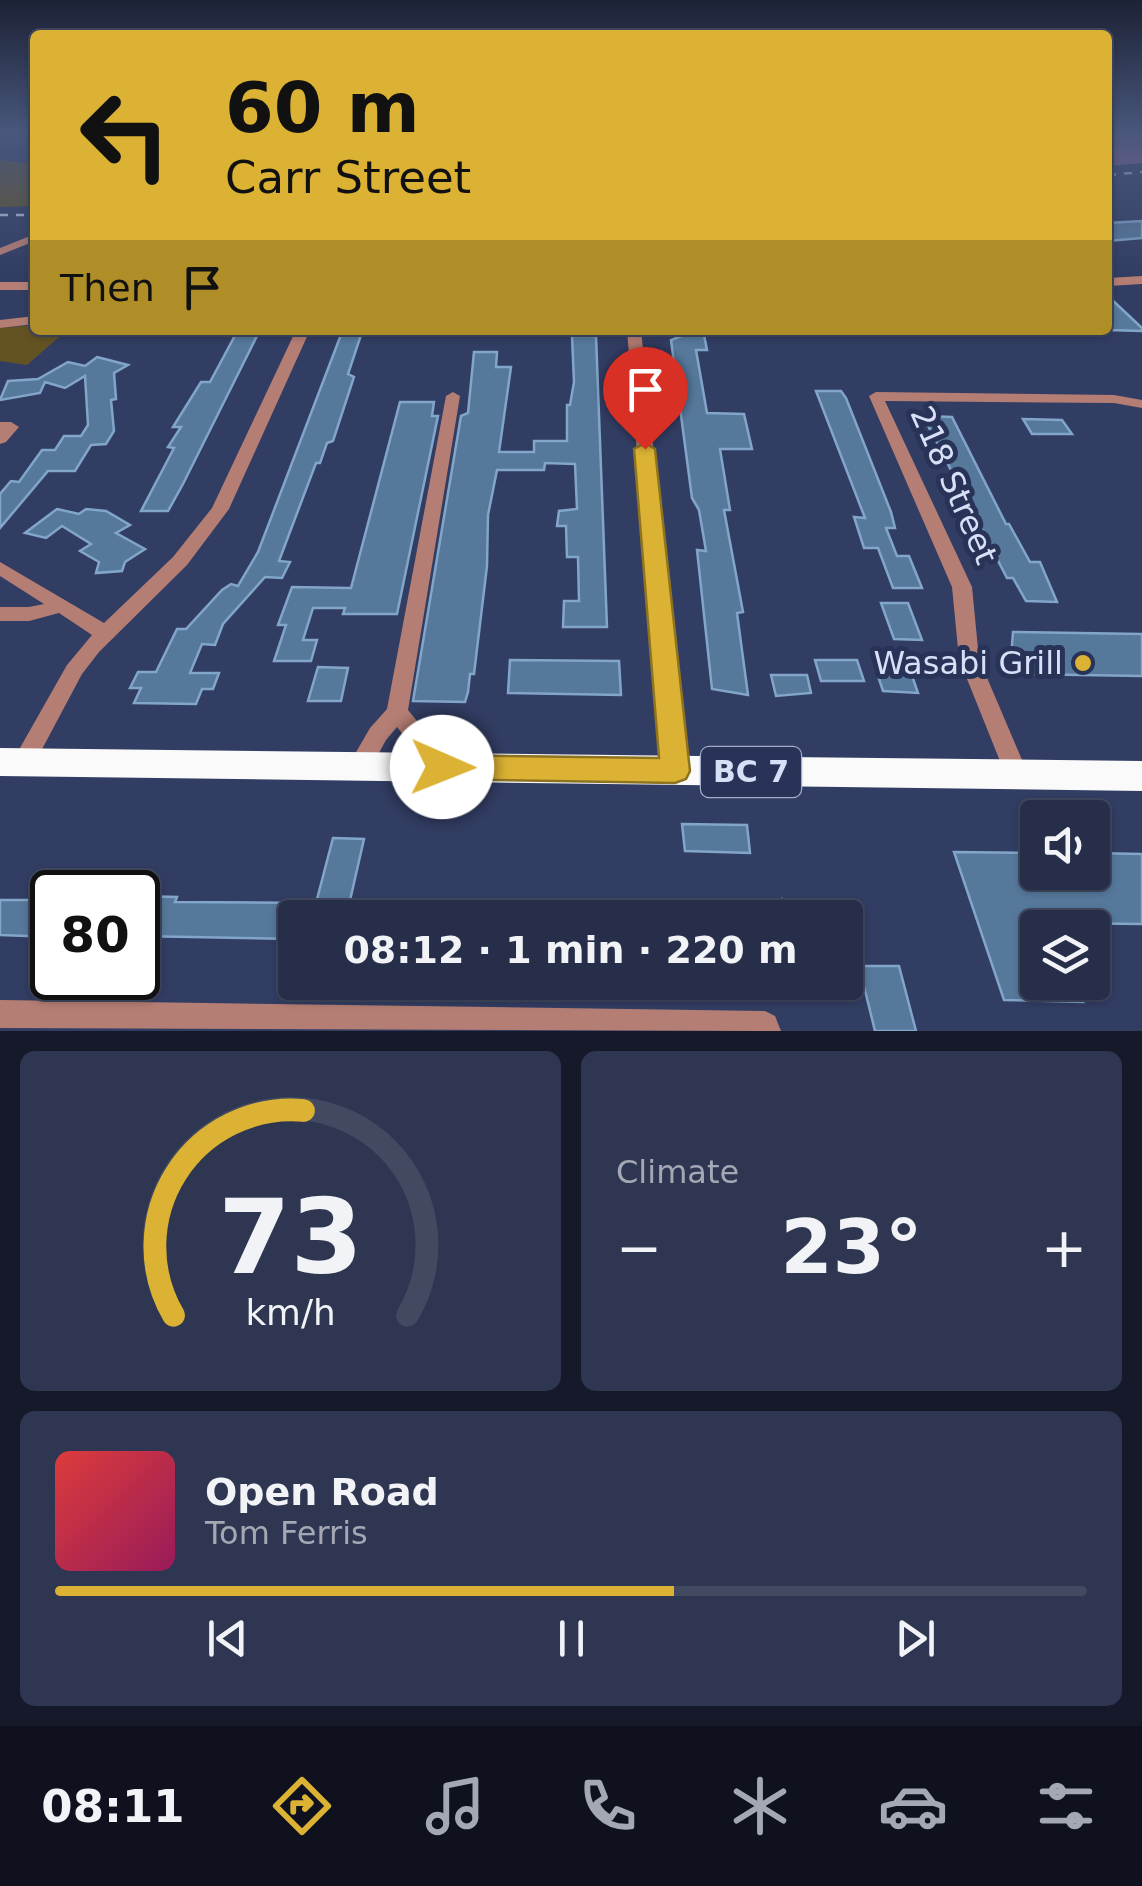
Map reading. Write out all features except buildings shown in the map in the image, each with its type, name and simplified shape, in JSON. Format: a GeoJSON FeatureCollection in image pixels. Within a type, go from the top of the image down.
{"type":"FeatureCollection","features":[{"type":"Feature","properties":{"kind":"highway","name":"BC 7"},"geometry":{"type":"LineString","coordinates":[[12,762],[1142,776]]}},
{"type":"Feature","properties":{"kind":"street"},"geometry":{"type":"LineString","coordinates":[[0,252],[30,239]]}},
{"type":"Feature","properties":{"kind":"street"},"geometry":{"type":"LineString","coordinates":[[1112,282],[1142,280]]}},
{"type":"Feature","properties":{"kind":"street"},"geometry":{"type":"LineString","coordinates":[[0,286],[30,286]]}},
{"type":"Feature","properties":{"kind":"street"},"geometry":{"type":"LineString","coordinates":[[0,324],[30,321]]}},
{"type":"Feature","properties":{"kind":"street"},"geometry":{"type":"LineString","coordinates":[[12,762],[74,670],[180,561],[220,508],[300,335]]}},
{"type":"Feature","properties":{"kind":"street"},"geometry":{"type":"LineString","coordinates":[[634,335],[675,771]]}},
{"type":"Feature","properties":{"kind":"street"},"geometry":{"type":"LineString","coordinates":[[360,766],[378,734],[398,712],[453,396]]}},
{"type":"Feature","properties":{"kind":"street","name":"218 Street"},"geometry":{"type":"LineString","coordinates":[[1016,774],[969,659],[962,587],[876,396],[1114,398],[1142,404]]}},
{"type":"Feature","properties":{"kind":"street"},"geometry":{"type":"LineString","coordinates":[[0,427],[11,427],[0,439]]}},
{"type":"Feature","properties":{"kind":"street"},"geometry":{"type":"LineString","coordinates":[[0,568],[106,633]]}},
{"type":"Feature","properties":{"kind":"street"},"geometry":{"type":"LineString","coordinates":[[0,614],[29,614],[62,606]]}},
{"type":"Feature","properties":{"kind":"street"},"geometry":{"type":"LineString","coordinates":[[398,712],[442,767]]}},
{"type":"Feature","properties":{"kind":"street"},"geometry":{"type":"LineString","coordinates":[[0,1014],[765,1029]]}},
{"type":"Feature","properties":{"kind":"shaded area"},"geometry":{"type":"Polygon","coordinates":[[[0,180],[30,180],[30,206],[0,207],[0,180]]]}},
{"type":"Feature","properties":{"kind":"shaded area"},"geometry":{"type":"Polygon","coordinates":[[[30,325],[30,335],[68,335],[59,337],[27,365],[0,361],[0,328],[30,325]]]}},
{"type":"Feature","properties":{"kind":"railway"},"geometry":{"type":"LineString","coordinates":[[0,215],[30,215]]}},
{"type":"Feature","properties":{"kind":"place","name":"Wasabi Grill"},"geometry":{"type":"Point","coordinates":[1083,663]}},
{"type":"Feature","properties":{"kind":"route"},"geometry":{"type":"LineString","coordinates":[[442,767],[675,771],[645,449]]}}]}
